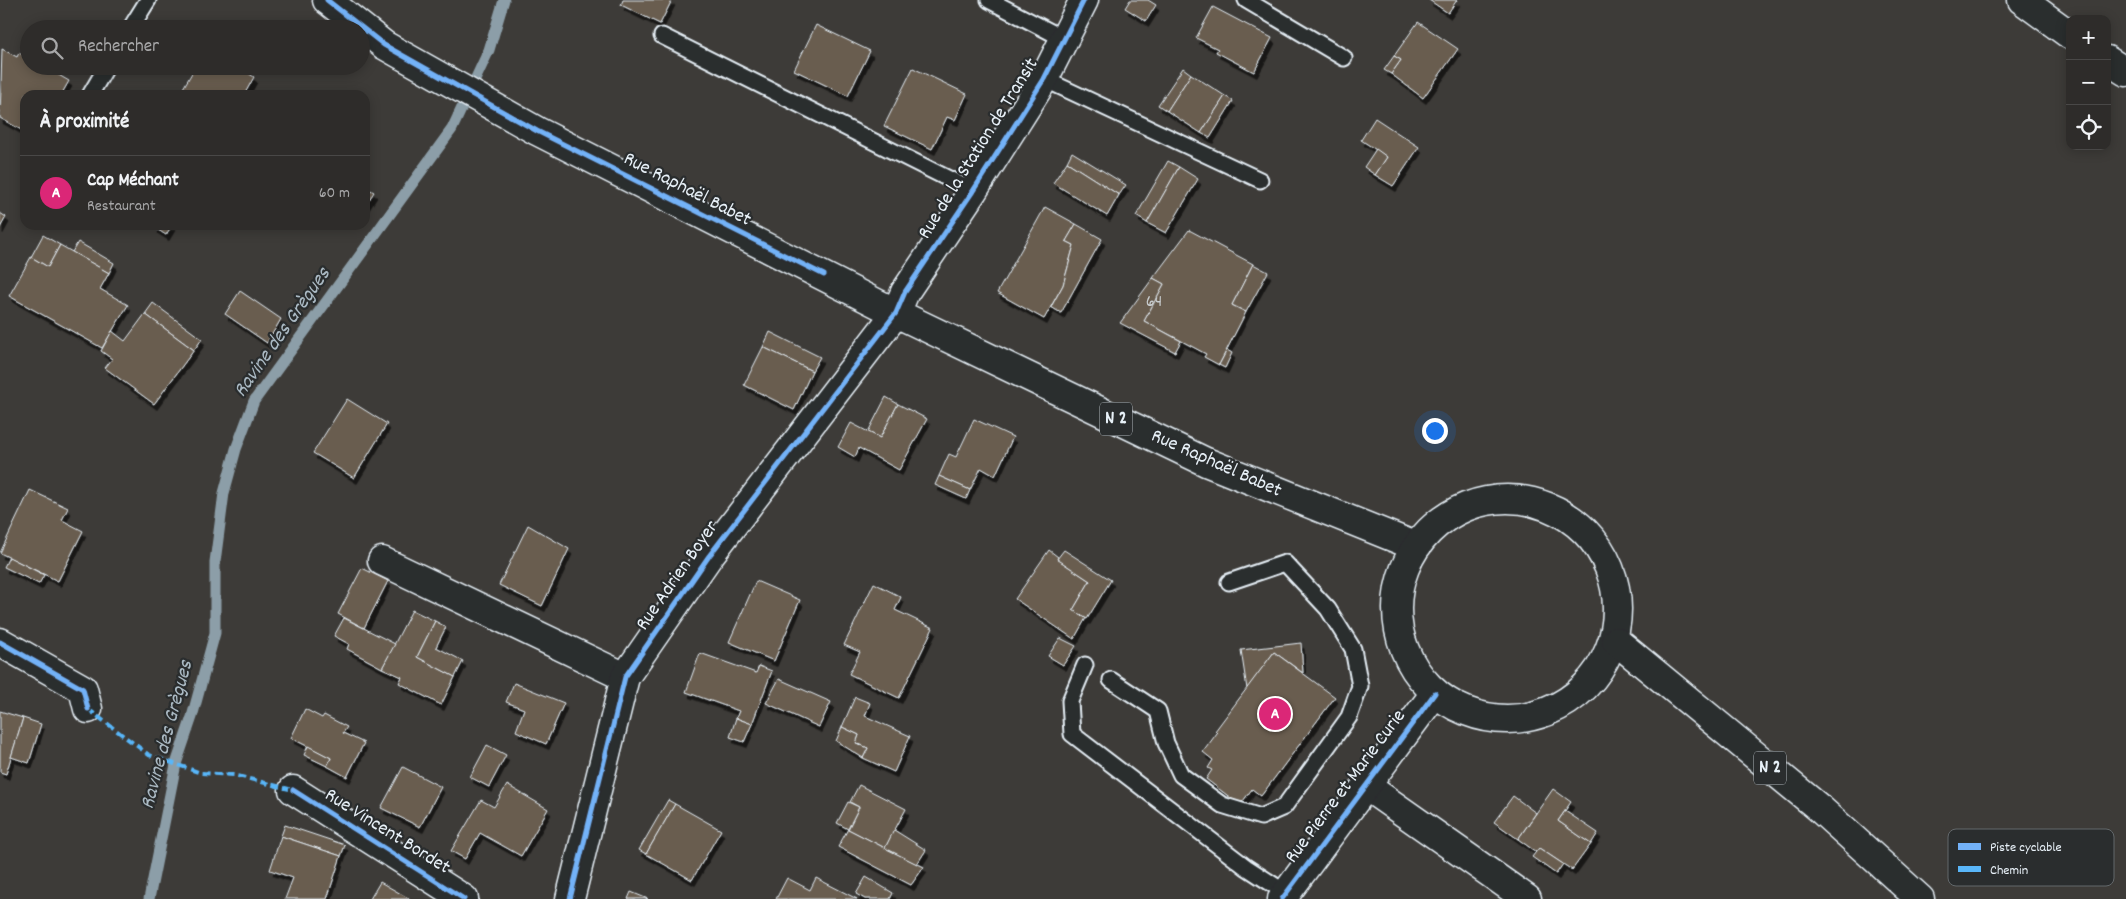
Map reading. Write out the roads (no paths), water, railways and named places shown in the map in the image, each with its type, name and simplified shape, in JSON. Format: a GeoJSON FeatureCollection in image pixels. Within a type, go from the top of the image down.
{"type":"FeatureCollection","features":[{"type":"Feature","properties":{"kind":"main road","name":"Rue Raphaël Babet"},"geometry":{"type":"LineString","coordinates":[[327,0],[352,20]]}},
{"type":"Feature","properties":{"kind":"main road","name":"Rue de la Station de Transit"},"geometry":{"type":"LineString","coordinates":[[896,313],[905,292],[973,191],[1044,79],[1084,0]]}},
{"type":"Feature","properties":{"kind":"main road"},"geometry":{"type":"LineString","coordinates":[[2022,0],[2066,32]]}},
{"type":"Feature","properties":{"kind":"main road","name":"Rue Raphaël Babet"},"geometry":{"type":"LineString","coordinates":[[370,34],[384,45],[537,131],[896,313],[1206,462],[1415,546]]}},
{"type":"Feature","properties":{"kind":"main road"},"geometry":{"type":"LineString","coordinates":[[2111,63],[2126,72]]}},
{"type":"Feature","properties":{"kind":"main road","name":"Rue Adrien Boyer"},"geometry":{"type":"LineString","coordinates":[[570,899],[625,677],[709,556],[896,313]]}},
{"type":"Feature","properties":{"kind":"main road"},"geometry":{"type":"LineString","coordinates":[[1493,499],[1529,500],[1562,514],[1591,537],[1610,568],[1618,603],[1616,641],[1598,672],[1572,699],[1539,715],[1502,719],[1466,712],[1435,693],[1409,661],[1396,623],[1399,583],[1415,546],[1427,531],[1457,510],[1493,499]]}},
{"type":"Feature","properties":{"kind":"main road"},"geometry":{"type":"LineString","coordinates":[[382,561],[625,677]]}},
{"type":"Feature","properties":{"kind":"main road","name":"N 2"},"geometry":{"type":"LineString","coordinates":[[1616,641],[1818,807],[1920,899]]}},
{"type":"Feature","properties":{"kind":"main road"},"geometry":{"type":"LineString","coordinates":[[0,642],[83,689],[88,709]]}},
{"type":"Feature","properties":{"kind":"main road","name":"Rue Pierre et Marie Curie"},"geometry":{"type":"LineString","coordinates":[[1284,896],[1435,693]]}},
{"type":"Feature","properties":{"kind":"main road"},"geometry":{"type":"LineString","coordinates":[[1366,786],[1527,899]]}},
{"type":"Feature","properties":{"kind":"main road","name":"Rue Vincent Bordet"},"geometry":{"type":"LineString","coordinates":[[293,790],[464,899]]}},
{"type":"Feature","properties":{"kind":"lane"},"geometry":{"type":"LineString","coordinates":[[136,20],[148,0]]}},
{"type":"Feature","properties":{"kind":"lane"},"geometry":{"type":"LineString","coordinates":[[989,0],[1064,39]]}},
{"type":"Feature","properties":{"kind":"lane"},"geometry":{"type":"LineString","coordinates":[[1246,0],[1344,58]]}},
{"type":"Feature","properties":{"kind":"lane"},"geometry":{"type":"LineString","coordinates":[[662,36],[973,191]]}},
{"type":"Feature","properties":{"kind":"lane"},"geometry":{"type":"LineString","coordinates":[[93,90],[102,75]]}},
{"type":"Feature","properties":{"kind":"lane"},"geometry":{"type":"LineString","coordinates":[[1044,79],[1260,180]]}},
{"type":"Feature","properties":{"kind":"lane"},"geometry":{"type":"LineString","coordinates":[[1110,680],[1158,711],[1166,743],[1181,775],[1222,806],[1261,817],[1284,807],[1349,717],[1360,686],[1354,649],[1328,609],[1285,563],[1229,582]]}},
{"type":"Feature","properties":{"kind":"lane"},"geometry":{"type":"LineString","coordinates":[[1085,665],[1070,701],[1072,734],[1284,896]]}},
{"type":"Feature","properties":{"kind":"waterway","name":"Ravine des Grègues"},"geometry":{"type":"LineString","coordinates":[[149,899],[176,764],[192,717],[215,633],[215,562],[224,493],[236,449],[254,401],[452,129],[489,50],[504,0]]}},
{"type":"Feature","properties":{"kind":"place","name":"Cap Méchant"},"geometry":{"type":"Point","coordinates":[1275,714]}}]}
